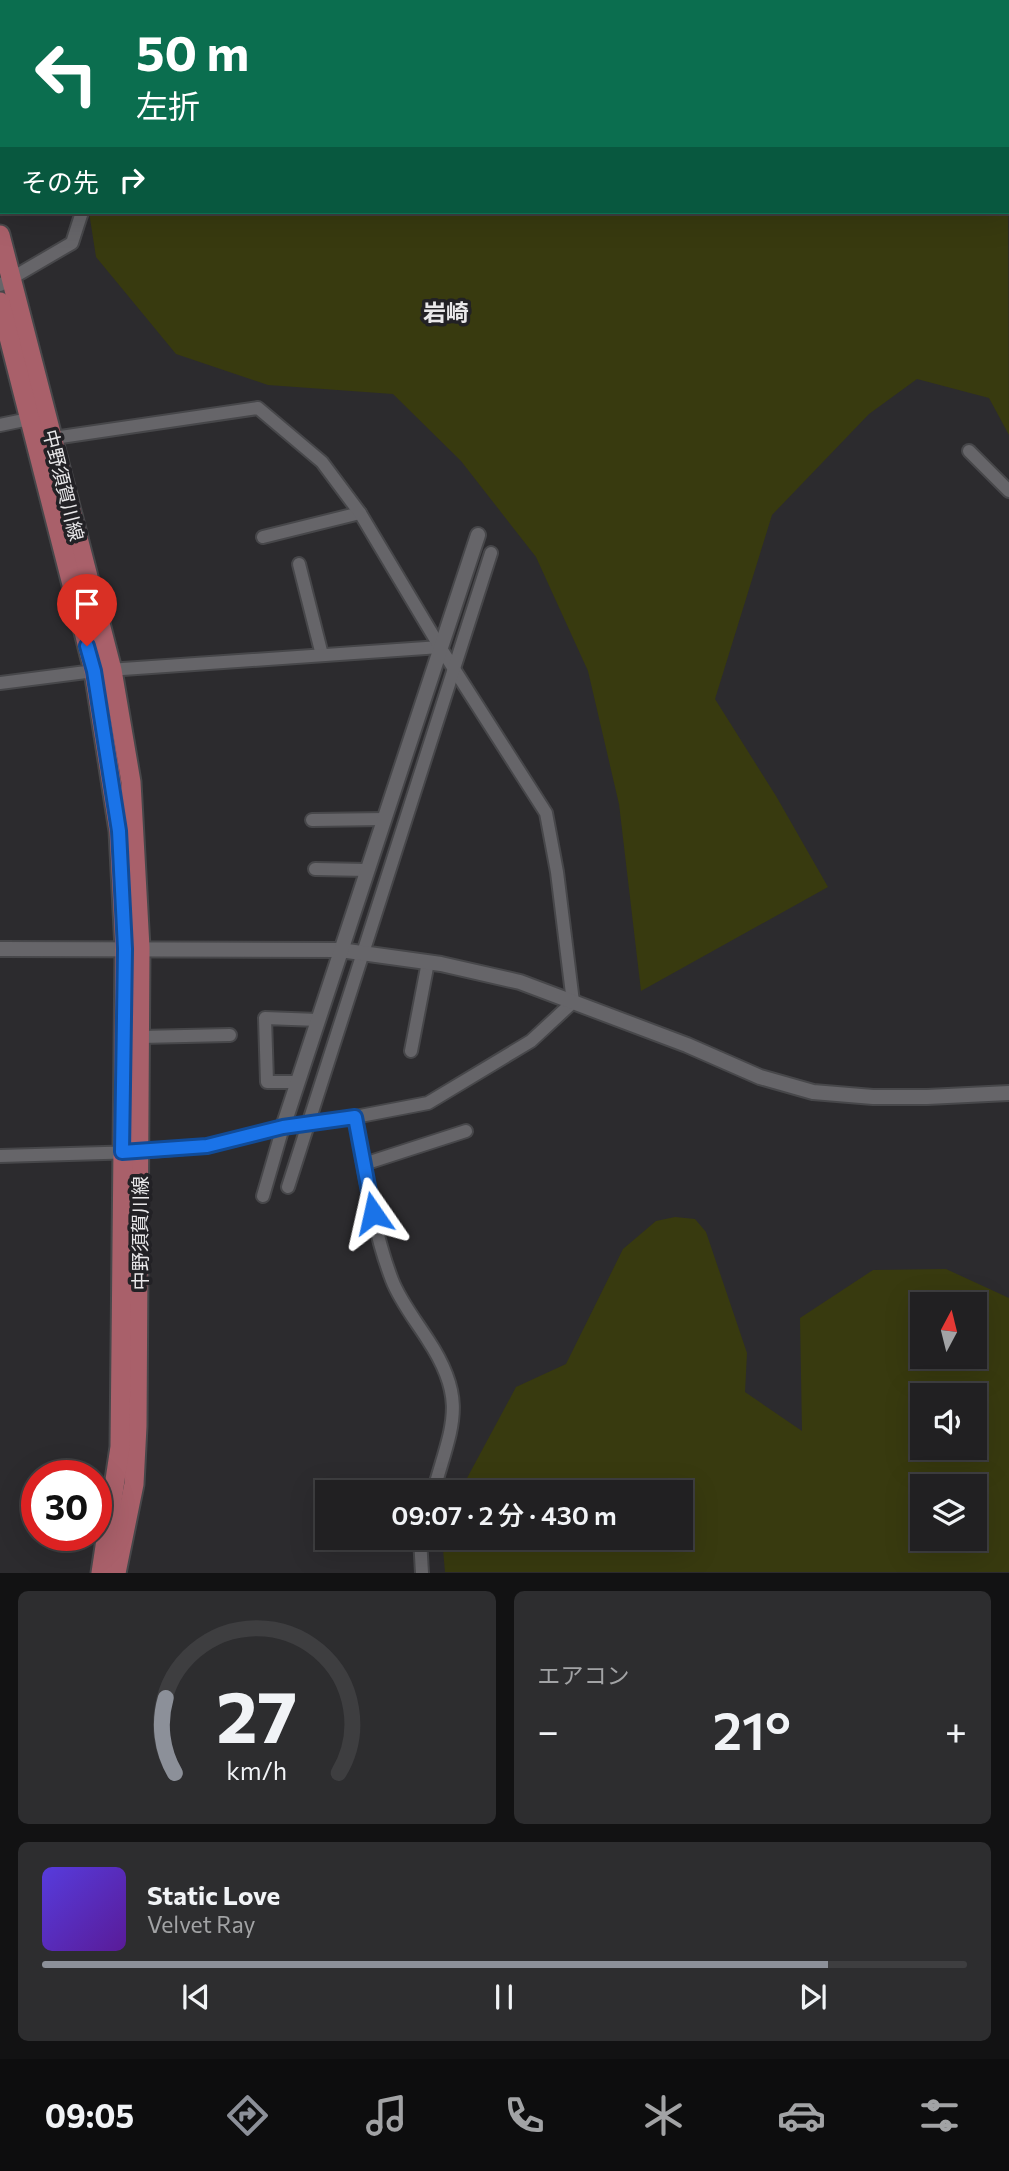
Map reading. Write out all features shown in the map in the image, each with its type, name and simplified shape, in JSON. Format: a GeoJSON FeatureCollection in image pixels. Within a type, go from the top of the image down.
{"type":"FeatureCollection","features":[{"type":"Feature","properties":{"kind":"main road","name":"中野須賀川線"},"geometry":{"type":"LineString","coordinates":[[0,235],[6,282],[43,439],[131,782],[131,1152],[137,1426],[134,1484],[116,1573]]}},
{"type":"Feature","properties":{"kind":"main road","name":"中野須賀川線"},"geometry":{"type":"LineString","coordinates":[[0,302],[29,419],[43,439]]}},
{"type":"Feature","properties":{"kind":"main road","name":"中野須賀川線"},"geometry":{"type":"LineString","coordinates":[[101,1573],[120,1447],[131,1152],[140,1037],[132,948]]}},
{"type":"Feature","properties":{"kind":"street"},"geometry":{"type":"LineString","coordinates":[[406,0],[423,0]]}},
{"type":"Feature","properties":{"kind":"street"},"geometry":{"type":"LineString","coordinates":[[6,282],[72,243],[81,214]]}},
{"type":"Feature","properties":{"kind":"street"},"geometry":{"type":"LineString","coordinates":[[43,439],[258,408],[322,463],[360,513],[454,670],[546,813],[557,872],[573,1002]]}},
{"type":"Feature","properties":{"kind":"street"},"geometry":{"type":"LineString","coordinates":[[0,425],[29,419]]}},
{"type":"Feature","properties":{"kind":"street"},"geometry":{"type":"LineString","coordinates":[[969,452],[1009,491]]}},
{"type":"Feature","properties":{"kind":"street"},"geometry":{"type":"LineString","coordinates":[[263,537],[360,513]]}},
{"type":"Feature","properties":{"kind":"street"},"geometry":{"type":"LineString","coordinates":[[263,1196],[340,950],[478,535]]}},
{"type":"Feature","properties":{"kind":"street"},"geometry":{"type":"LineString","coordinates":[[288,1186],[491,553]]}},
{"type":"Feature","properties":{"kind":"street"},"geometry":{"type":"LineString","coordinates":[[299,564],[322,655]]}},
{"type":"Feature","properties":{"kind":"street"},"geometry":{"type":"LineString","coordinates":[[0,683],[103,670],[440,647]]}},
{"type":"Feature","properties":{"kind":"street"},"geometry":{"type":"LineString","coordinates":[[312,820],[385,819]]}},
{"type":"Feature","properties":{"kind":"street"},"geometry":{"type":"LineString","coordinates":[[315,869],[368,870]]}},
{"type":"Feature","properties":{"kind":"street"},"geometry":{"type":"LineString","coordinates":[[0,949],[340,950],[428,962],[520,982],[687,1045],[760,1077],[813,1092],[873,1097],[1009,1093]]}},
{"type":"Feature","properties":{"kind":"street"},"geometry":{"type":"LineString","coordinates":[[411,1051],[428,962]]}},
{"type":"Feature","properties":{"kind":"street"},"geometry":{"type":"LineString","coordinates":[[0,1156],[131,1152],[207,1146],[283,1127],[428,1103],[531,1041],[573,1002]]}},
{"type":"Feature","properties":{"kind":"street"},"geometry":{"type":"LineString","coordinates":[[298,1082],[267,1082],[265,1018],[318,1020]]}},
{"type":"Feature","properties":{"kind":"street"},"geometry":{"type":"LineString","coordinates":[[140,1037],[230,1035]]}},
{"type":"Feature","properties":{"kind":"street"},"geometry":{"type":"LineString","coordinates":[[355,1117],[378,1237],[393,1283],[433,1347],[452,1388],[455,1413],[437,1480]]}},
{"type":"Feature","properties":{"kind":"street"},"geometry":{"type":"LineString","coordinates":[[364,1164],[466,1131]]}},
{"type":"Feature","properties":{"kind":"street"},"geometry":{"type":"LineString","coordinates":[[421,1550],[422,1573]]}},
{"type":"Feature","properties":{"kind":"shaded area"},"geometry":{"type":"Polygon","coordinates":[[[89,214],[1008,214],[1009,435],[989,398],[917,379],[869,414],[772,515],[715,699],[776,796],[828,887],[641,991],[619,804],[588,671],[536,557],[461,461],[393,394],[268,385],[176,354],[96,257],[89,214]]]}},
{"type":"Feature","properties":{"kind":"shaded area"},"geometry":{"type":"Polygon","coordinates":[[[675,1217],[695,1219],[706,1232],[747,1353],[745,1392],[802,1431],[800,1318],[873,1270],[946,1269],[1009,1298],[1009,1572],[445,1572],[443,1550],[693,1550],[693,1480],[466,1480],[516,1387],[566,1364],[623,1249],[656,1221],[675,1217]]]}},
{"type":"Feature","properties":{"kind":"district","name":"岩崎"},"geometry":{"type":"Point","coordinates":[446,312]}},
{"type":"Feature","properties":{"kind":"route"},"geometry":{"type":"LineString","coordinates":[[87,646],[94,671],[119,831],[125,949],[122,1152],[207,1146],[283,1127],[355,1117],[373,1213]]}}]}
